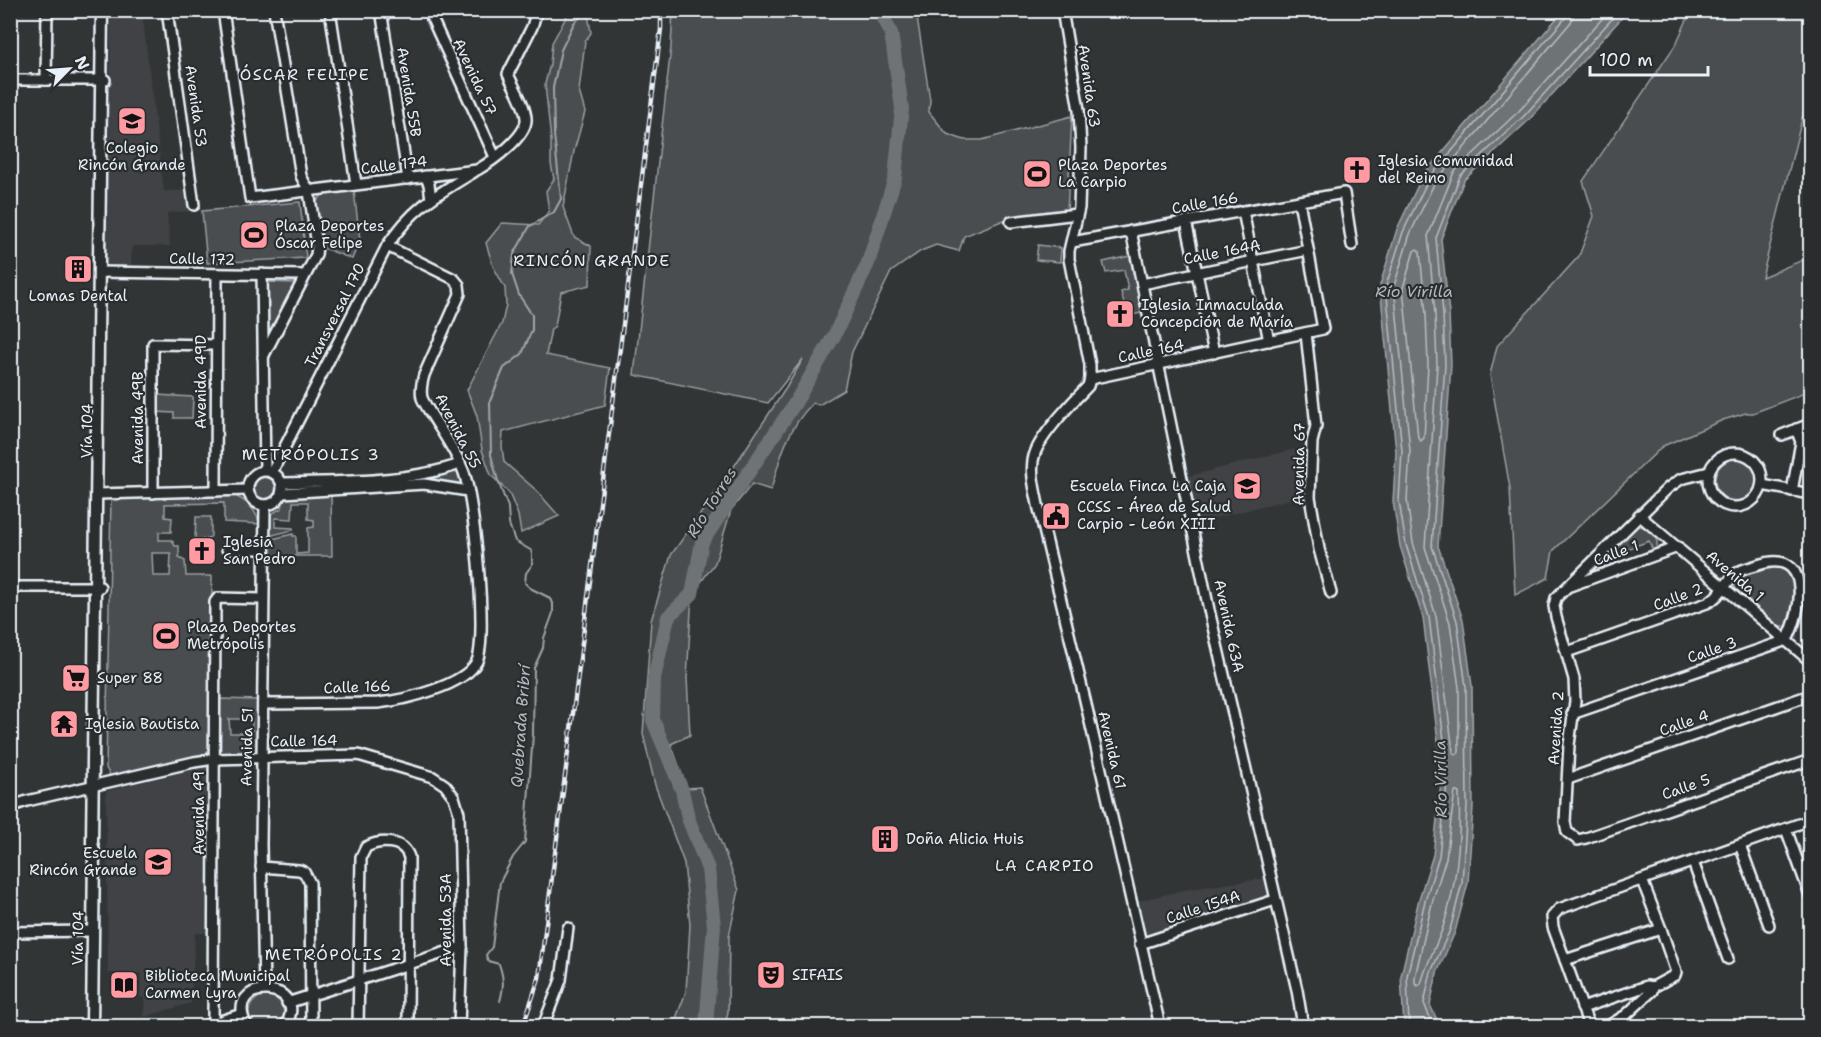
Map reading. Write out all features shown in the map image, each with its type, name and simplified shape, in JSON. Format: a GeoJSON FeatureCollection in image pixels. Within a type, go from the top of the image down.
{"type":"FeatureCollection","features":[{"type":"Feature","properties":{"kind":"main road","name":"Vía 104"},"geometry":{"type":"LineString","coordinates":[[92,1026],[94,851],[92,843],[98,587],[104,10]]}},
{"type":"Feature","properties":{"kind":"street"},"geometry":{"type":"LineString","coordinates":[[46,80],[47,10]]}},
{"type":"Feature","properties":{"kind":"street","name":"Avenida 53"},"geometry":{"type":"LineString","coordinates":[[167,10],[194,205]]}},
{"type":"Feature","properties":{"kind":"street","name":"Calle 174"},"geometry":{"type":"LineString","coordinates":[[223,10],[250,198],[477,170],[516,140],[526,126],[526,116],[508,75],[537,10]]}},
{"type":"Feature","properties":{"kind":"street"},"geometry":{"type":"LineString","coordinates":[[263,357],[304,274],[316,255],[317,246],[309,191],[301,176],[274,10]]}},
{"type":"Feature","properties":{"kind":"street"},"geometry":{"type":"LineString","coordinates":[[330,10],[356,184]]}},
{"type":"Feature","properties":{"kind":"street","name":"Avenida 55B"},"geometry":{"type":"LineString","coordinates":[[381,10],[408,179]]}},
{"type":"Feature","properties":{"kind":"street","name":"Avenida 57"},"geometry":{"type":"LineString","coordinates":[[428,10],[495,157]]}},
{"type":"Feature","properties":{"kind":"street","name":"Avenida 63"},"geometry":{"type":"LineString","coordinates":[[1062,10],[1079,110],[1081,148],[1077,214],[1069,259],[1090,379]]}},
{"type":"Feature","properties":{"kind":"street"},"geometry":{"type":"LineString","coordinates":[[10,80],[103,80]]}},
{"type":"Feature","properties":{"kind":"street","name":"Transversal 170"},"geometry":{"type":"LineString","coordinates":[[268,471],[400,225],[431,199],[477,170]]}},
{"type":"Feature","properties":{"kind":"street"},"geometry":{"type":"LineString","coordinates":[[425,176],[429,184],[431,199]]}},
{"type":"Feature","properties":{"kind":"street","name":"Calle 166"},"geometry":{"type":"LineString","coordinates":[[1072,242],[1344,193],[1352,245]]}},
{"type":"Feature","properties":{"kind":"street"},"geometry":{"type":"LineString","coordinates":[[1299,201],[1308,250]]}},
{"type":"Feature","properties":{"kind":"street"},"geometry":{"type":"LineString","coordinates":[[1243,211],[1269,341]]}},
{"type":"Feature","properties":{"kind":"street"},"geometry":{"type":"LineString","coordinates":[[1011,222],[1077,214]]}},
{"type":"Feature","properties":{"kind":"street"},"geometry":{"type":"LineString","coordinates":[[1186,222],[1214,353]]}},
{"type":"Feature","properties":{"kind":"street","name":"Avenida 63A"},"geometry":{"type":"LineString","coordinates":[[1131,231],[1174,431],[1209,610],[1297,990],[1303,1026]]}},
{"type":"Feature","properties":{"kind":"street","name":"Avenida 55"},"geometry":{"type":"LineString","coordinates":[[387,246],[454,279],[459,285],[460,294],[424,375],[422,386],[424,401],[460,464],[468,491],[478,561],[482,621],[477,662]]}},
{"type":"Feature","properties":{"kind":"street","name":"Calle 164A"},"geometry":{"type":"LineString","coordinates":[[1142,284],[1308,250]]}},
{"type":"Feature","properties":{"kind":"street","name":"Calle 164"},"geometry":{"type":"LineString","coordinates":[[1090,379],[1323,329],[1308,250]]}},
{"type":"Feature","properties":{"kind":"street","name":"Calle 172"},"geometry":{"type":"LineString","coordinates":[[101,272],[304,274]]}},
{"type":"Feature","properties":{"kind":"street","name":"Avenida 49D"},"geometry":{"type":"LineString","coordinates":[[216,491],[217,274]]}},
{"type":"Feature","properties":{"kind":"street"},"geometry":{"type":"LineString","coordinates":[[262,274],[268,471]]}},
{"type":"Feature","properties":{"kind":"street","name":"Avenida 67"},"geometry":{"type":"LineString","coordinates":[[1306,333],[1316,426],[1312,442],[1310,497],[1319,549],[1331,593]]}},
{"type":"Feature","properties":{"kind":"street","name":"Avenida 49B"},"geometry":{"type":"LineString","coordinates":[[153,493],[153,344],[216,345]]}},
{"type":"Feature","properties":{"kind":"street","name":"Avenida 61"},"geometry":{"type":"LineString","coordinates":[[1090,379],[1088,386],[1041,442],[1034,454],[1034,481],[1160,1026]]}},
{"type":"Feature","properties":{"kind":"street"},"geometry":{"type":"LineString","coordinates":[[1782,435],[1810,424]]}},
{"type":"Feature","properties":{"kind":"street"},"geometry":{"type":"LineString","coordinates":[[1792,491],[1801,442],[1796,429]]}},
{"type":"Feature","properties":{"kind":"street"},"geometry":{"type":"LineString","coordinates":[[1728,453],[1746,454],[1760,467],[1762,485],[1759,494],[1753,500],[1737,507],[1729,506],[1714,497],[1708,480],[1709,472],[1713,463],[1728,453]]}},
{"type":"Feature","properties":{"kind":"street"},"geometry":{"type":"LineString","coordinates":[[282,488],[410,475],[444,470],[460,464]]}},
{"type":"Feature","properties":{"kind":"street"},"geometry":{"type":"LineString","coordinates":[[268,471],[279,476],[282,488],[274,503],[265,505],[255,502],[248,490],[250,478],[256,473],[268,471]]}},
{"type":"Feature","properties":{"kind":"street"},"geometry":{"type":"LineString","coordinates":[[1565,588],[1668,488],[1682,479],[1709,472]]}},
{"type":"Feature","properties":{"kind":"street"},"geometry":{"type":"LineString","coordinates":[[282,488],[424,484],[468,491]]}},
{"type":"Feature","properties":{"kind":"street"},"geometry":{"type":"LineString","coordinates":[[1762,485],[1810,494]]}},
{"type":"Feature","properties":{"kind":"street"},"geometry":{"type":"LineString","coordinates":[[99,494],[248,490]]}},
{"type":"Feature","properties":{"kind":"street","name":"Avenida 51"},"geometry":{"type":"LineString","coordinates":[[264,989],[261,867],[265,505]]}},
{"type":"Feature","properties":{"kind":"street","name":"Avenida 1"},"geometry":{"type":"LineString","coordinates":[[1639,515],[1810,661]]}},
{"type":"Feature","properties":{"kind":"street","name":"Calle 1"},"geometry":{"type":"LineString","coordinates":[[1565,588],[1678,547]]}},
{"type":"Feature","properties":{"kind":"street"},"geometry":{"type":"LineString","coordinates":[[227,549],[264,549]]}},
{"type":"Feature","properties":{"kind":"street","name":"Calle 2"},"geometry":{"type":"LineString","coordinates":[[1567,652],[1707,603],[1718,596],[1730,579],[1742,570],[1767,562],[1779,562],[1789,567],[1799,582],[1800,592],[1796,617],[1786,640]]}},
{"type":"Feature","properties":{"kind":"street"},"geometry":{"type":"LineString","coordinates":[[10,587],[98,587]]}},
{"type":"Feature","properties":{"kind":"street","name":"Avenida 2"},"geometry":{"type":"LineString","coordinates":[[1565,588],[1556,598],[1554,606],[1574,679],[1575,701],[1572,714],[1565,822],[1567,832],[1572,837]]}},
{"type":"Feature","properties":{"kind":"street","name":"Avenida 49"},"geometry":{"type":"LineString","coordinates":[[209,1025],[215,602],[218,598],[263,599]]}},
{"type":"Feature","properties":{"kind":"street","name":"Calle 3"},"geometry":{"type":"LineString","coordinates":[[1572,714],[1786,640]]}},
{"type":"Feature","properties":{"kind":"street","name":"Calle 166"},"geometry":{"type":"LineString","coordinates":[[263,704],[397,701],[453,681],[477,662]]}},
{"type":"Feature","properties":{"kind":"street","name":"Calle 4"},"geometry":{"type":"LineString","coordinates":[[1568,779],[1810,695]]}},
{"type":"Feature","properties":{"kind":"street","name":"Calle 164"},"geometry":{"type":"LineString","coordinates":[[95,786],[214,759],[358,755],[433,777],[445,785],[454,797],[459,813]]}},
{"type":"Feature","properties":{"kind":"street","name":"Calle 5"},"geometry":{"type":"LineString","coordinates":[[1572,837],[1578,840],[1586,838],[1810,760]]}},
{"type":"Feature","properties":{"kind":"street"},"geometry":{"type":"LineString","coordinates":[[10,807],[95,786]]}},
{"type":"Feature","properties":{"kind":"street","name":"Avenida 53A"},"geometry":{"type":"LineString","coordinates":[[459,813],[462,946],[459,1026]]}},
{"type":"Feature","properties":{"kind":"street"},"geometry":{"type":"LineString","coordinates":[[1588,1026],[1552,921],[1552,917],[1559,909],[1810,820]]}},
{"type":"Feature","properties":{"kind":"street"},"geometry":{"type":"LineString","coordinates":[[1786,829],[1810,895]]}},
{"type":"Feature","properties":{"kind":"street"},"geometry":{"type":"LineString","coordinates":[[358,1026],[362,857],[366,847],[375,843],[392,843],[406,850],[409,857],[408,1026]]}},
{"type":"Feature","properties":{"kind":"street"},"geometry":{"type":"LineString","coordinates":[[1740,845],[1769,925]]}},
{"type":"Feature","properties":{"kind":"street"},"geometry":{"type":"LineString","coordinates":[[1693,862],[1728,959]]}},
{"type":"Feature","properties":{"kind":"street"},"geometry":{"type":"LineString","coordinates":[[261,867],[299,870],[304,872],[310,883],[311,1026]]}},
{"type":"Feature","properties":{"kind":"street"},"geometry":{"type":"LineString","coordinates":[[1608,1026],[1626,1015],[1653,990],[1653,987],[1675,975],[1676,972],[1642,880]]}},
{"type":"Feature","properties":{"kind":"street","name":"Calle 154A"},"geometry":{"type":"LineString","coordinates":[[1140,944],[1275,900]]}},
{"type":"Feature","properties":{"kind":"street"},"geometry":{"type":"LineString","coordinates":[[543,1026],[561,980],[568,928]]}},
{"type":"Feature","properties":{"kind":"street"},"geometry":{"type":"LineString","coordinates":[[1565,960],[1661,929]]}},
{"type":"Feature","properties":{"kind":"street"},"geometry":{"type":"LineString","coordinates":[[10,932],[93,931]]}},
{"type":"Feature","properties":{"kind":"street"},"geometry":{"type":"LineString","coordinates":[[287,1002],[462,946]]}},
{"type":"Feature","properties":{"kind":"street"},"geometry":{"type":"LineString","coordinates":[[1582,1008],[1647,986],[1653,987]]}},
{"type":"Feature","properties":{"kind":"street"},"geometry":{"type":"LineString","coordinates":[[244,1020],[244,1002],[258,990],[264,989],[278,992],[287,1002],[289,1016],[285,1026]]}},
{"type":"Feature","properties":{"kind":"street"},"geometry":{"type":"LineString","coordinates":[[209,1025],[244,1020]]}},
{"type":"Feature","properties":{"kind":"street"},"geometry":{"type":"LineString","coordinates":[[227,1026],[244,1020]]}},
{"type":"Feature","properties":{"kind":"shaded area"},"geometry":{"type":"Polygon","coordinates":[[[570,10],[591,11],[588,14],[591,33],[585,41],[579,91],[585,112],[574,151],[563,207],[574,237],[591,246],[590,285],[561,292],[555,326],[551,329],[546,355],[610,368],[605,405],[503,432],[504,462],[536,490],[559,516],[521,533],[518,515],[509,493],[491,475],[482,450],[477,416],[467,390],[502,323],[506,305],[505,288],[493,266],[486,243],[502,223],[538,225],[549,211],[546,191],[554,179],[545,84],[552,43],[570,10]]]}},
{"type":"Feature","properties":{"kind":"shaded area","name":"Colegio Rincón Grande"},"geometry":{"type":"Polygon","coordinates":[[[111,11],[142,11],[164,191],[188,190],[190,211],[167,213],[170,246],[132,246],[131,267],[106,266],[111,11]]]}},
{"type":"Feature","properties":{"kind":"shaded area"},"geometry":{"type":"Polygon","coordinates":[[[673,11],[916,11],[930,100],[929,112],[947,134],[964,140],[982,140],[1072,116],[1067,213],[1009,218],[964,236],[959,251],[936,245],[921,251],[891,272],[852,352],[844,390],[819,405],[813,403],[804,412],[791,432],[771,490],[752,484],[731,510],[715,563],[692,594],[687,678],[690,735],[671,744],[687,788],[700,787],[739,890],[729,936],[728,1012],[725,1026],[673,1026],[686,992],[690,925],[684,863],[655,785],[643,734],[651,621],[671,555],[729,474],[803,359],[768,403],[634,375],[671,47],[673,11]]]}},
{"type":"Feature","properties":{"kind":"shaded area"},"geometry":{"type":"Polygon","coordinates":[[[1691,11],[1806,11],[1810,26],[1808,95],[1762,277],[1810,257],[1810,391],[1753,413],[1723,420],[1663,446],[1553,551],[1548,578],[1515,595],[1510,488],[1490,375],[1497,346],[1579,256],[1594,216],[1583,181],[1676,44],[1691,11]]]}},
{"type":"Feature","properties":{"kind":"shaded area"},"geometry":{"type":"Polygon","coordinates":[[[354,191],[360,240],[352,259],[321,247],[315,203],[323,194],[354,191]]]}},
{"type":"Feature","properties":{"kind":"shaded area","name":"Plaza Deportes Óscar Felipe"},"geometry":{"type":"Polygon","coordinates":[[[300,202],[306,258],[207,263],[202,211],[300,202]]]}},
{"type":"Feature","properties":{"kind":"shaded area"},"geometry":{"type":"Polygon","coordinates":[[[1038,245],[1061,248],[1060,262],[1036,260],[1038,245]]]}},
{"type":"Feature","properties":{"kind":"shaded area"},"geometry":{"type":"Polygon","coordinates":[[[1130,256],[1147,336],[1141,313],[1131,315],[1130,311],[1126,312],[1121,292],[1128,290],[1124,270],[1106,273],[1103,262],[1130,256]]]}},
{"type":"Feature","properties":{"kind":"shaded area"},"geometry":{"type":"Polygon","coordinates":[[[265,282],[296,283],[265,347],[265,282]]]}},
{"type":"Feature","properties":{"kind":"shaded area"},"geometry":{"type":"Polygon","coordinates":[[[156,395],[193,397],[192,418],[174,418],[174,413],[156,412],[156,395]]]}},
{"type":"Feature","properties":{"kind":"shaded area","name":"Escuela Finca La Caja"},"geometry":{"type":"Polygon","coordinates":[[[1307,446],[1306,495],[1196,523],[1185,477],[1307,446]]]}},
{"type":"Feature","properties":{"kind":"shaded area"},"geometry":{"type":"Polygon","coordinates":[[[1736,459],[1744,460],[1751,465],[1756,472],[1756,488],[1751,495],[1744,500],[1736,501],[1728,500],[1721,495],[1716,488],[1715,480],[1716,472],[1721,465],[1728,460],[1736,459]]]}},
{"type":"Feature","properties":{"kind":"shaded area"},"geometry":{"type":"Polygon","coordinates":[[[459,466],[464,487],[438,480],[415,481],[414,478],[459,466]]]}},
{"type":"Feature","properties":{"kind":"shaded area"},"geometry":{"type":"Polygon","coordinates":[[[264,477],[273,480],[276,489],[273,498],[264,501],[255,498],[252,489],[255,480],[264,477]]]}},
{"type":"Feature","properties":{"kind":"shaded area"},"geometry":{"type":"Polygon","coordinates":[[[331,492],[332,556],[270,556],[271,514],[282,508],[285,495],[331,492]],[[293,502],[292,519],[275,518],[275,527],[293,528],[293,530],[272,535],[272,539],[293,534],[296,536],[296,554],[308,553],[308,528],[314,527],[314,520],[308,519],[308,502],[293,502]]]}},
{"type":"Feature","properties":{"kind":"shaded area"},"geometry":{"type":"Polygon","coordinates":[[[235,496],[251,507],[260,524],[224,522],[224,503],[165,504],[165,517],[172,518],[171,532],[159,532],[159,540],[172,540],[175,546],[179,546],[179,558],[185,561],[186,576],[212,576],[211,752],[115,777],[110,775],[106,768],[111,499],[235,496]],[[152,553],[153,576],[170,576],[171,553],[152,553]]]}},
{"type":"Feature","properties":{"kind":"shaded area"},"geometry":{"type":"Polygon","coordinates":[[[196,517],[211,517],[211,536],[208,539],[195,539],[196,517]]]}},
{"type":"Feature","properties":{"kind":"shaded area"},"geometry":{"type":"Polygon","coordinates":[[[1637,526],[1645,527],[1656,539],[1657,547],[1653,551],[1649,541],[1608,556],[1610,565],[1593,569],[1637,526]]]}},
{"type":"Feature","properties":{"kind":"shaded area"},"geometry":{"type":"Polygon","coordinates":[[[1775,565],[1790,571],[1796,585],[1794,610],[1784,627],[1780,627],[1734,585],[1740,576],[1775,565]]]}},
{"type":"Feature","properties":{"kind":"shaded area"},"geometry":{"type":"Polygon","coordinates":[[[218,699],[259,700],[260,752],[218,753],[218,699]],[[229,719],[230,733],[252,733],[252,719],[229,719]]]}},
{"type":"Feature","properties":{"kind":"shaded area","name":"Escuela Rincón Grande"},"geometry":{"type":"Polygon","coordinates":[[[208,766],[208,933],[195,933],[191,1003],[144,1017],[145,999],[140,997],[141,973],[108,973],[106,791],[208,766]]]}},
{"type":"Feature","properties":{"kind":"shaded area"},"geometry":{"type":"Polygon","coordinates":[[[1266,878],[1270,898],[1145,937],[1138,901],[1184,890],[1266,878]]]}},
{"type":"Feature","properties":{"kind":"shaded area"},"geometry":{"type":"Polygon","coordinates":[[[264,995],[275,998],[282,1006],[284,1011],[282,1021],[278,1026],[254,1026],[249,1017],[252,1004],[264,995]]]}},
{"type":"Feature","properties":{"kind":"water","name":"Río Virilla"},"geometry":{"type":"Polygon","coordinates":[[[1563,11],[1628,11],[1528,121],[1464,180],[1441,239],[1449,313],[1451,365],[1438,546],[1463,620],[1472,686],[1473,807],[1468,883],[1455,932],[1437,973],[1430,1005],[1440,1026],[1404,1026],[1401,976],[1419,899],[1433,855],[1442,774],[1423,618],[1400,546],[1393,501],[1396,452],[1380,285],[1397,229],[1423,175],[1563,11]]]}},
{"type":"Feature","properties":{"kind":"waterway","name":"Quebrada Bribrí"},"geometry":{"type":"LineString","coordinates":[[500,1001],[503,983],[501,969],[499,964],[488,961],[486,955],[492,947],[500,882],[513,857],[525,842],[533,734],[534,668],[543,648],[553,613],[553,603],[548,597],[525,583],[526,573],[532,565],[532,551],[515,541],[509,524],[508,507],[491,455],[490,401],[504,368],[522,354],[532,330],[532,315],[519,295],[512,274],[514,254],[530,226],[554,212],[561,199],[554,134],[553,88],[561,50],[574,23],[588,10]]}},
{"type":"Feature","properties":{"kind":"waterway","name":"Río Torres"},"geometry":{"type":"LineString","coordinates":[[706,1026],[714,926],[708,869],[688,818],[682,790],[653,720],[654,678],[668,617],[692,594],[702,542],[795,403],[835,334],[868,263],[895,178],[902,108],[891,33],[880,10]]}},
{"type":"Feature","properties":{"kind":"railway"},"geometry":{"type":"LineString","coordinates":[[523,1026],[539,978],[661,29],[661,10]]}},
{"type":"Feature","properties":{"kind":"place","name":"Colegio Rincón Grande"},"geometry":{"type":"Point","coordinates":[132,121]}},
{"type":"Feature","properties":{"kind":"place","name":"Iglesia Comunidad del Reino"},"geometry":{"type":"Point","coordinates":[1357,170]}},
{"type":"Feature","properties":{"kind":"place","name":"Plaza Deportes La Carpio"},"geometry":{"type":"Point","coordinates":[1037,174]}},
{"type":"Feature","properties":{"kind":"place","name":"Plaza Deportes Óscar Felipe"},"geometry":{"type":"Point","coordinates":[254,235]}},
{"type":"Feature","properties":{"kind":"place","name":"Lomas Dental"},"geometry":{"type":"Point","coordinates":[78,269]}},
{"type":"Feature","properties":{"kind":"place","name":"Iglesia Inmaculada Concepción de María"},"geometry":{"type":"Point","coordinates":[1120,314]}},
{"type":"Feature","properties":{"kind":"place","name":"Escuela Finca La Caja"},"geometry":{"type":"Point","coordinates":[1247,486]}},
{"type":"Feature","properties":{"kind":"place","name":"CCSS - Área de Salud Carpio - León XIII"},"geometry":{"type":"Point","coordinates":[1056,516]}},
{"type":"Feature","properties":{"kind":"place","name":"Iglesia San Pedro"},"geometry":{"type":"Point","coordinates":[202,551]}},
{"type":"Feature","properties":{"kind":"place","name":"Plaza Deportes Metrópolis"},"geometry":{"type":"Point","coordinates":[166,636]}},
{"type":"Feature","properties":{"kind":"place","name":"Super 88"},"geometry":{"type":"Point","coordinates":[76,678]}},
{"type":"Feature","properties":{"kind":"place","name":"Iglesia Bautista"},"geometry":{"type":"Point","coordinates":[64,724]}},
{"type":"Feature","properties":{"kind":"place","name":"Doña Alicia Huis"},"geometry":{"type":"Point","coordinates":[885,839]}},
{"type":"Feature","properties":{"kind":"place","name":"Escuela Rincón Grande"},"geometry":{"type":"Point","coordinates":[158,862]}},
{"type":"Feature","properties":{"kind":"place","name":"SIFAIS"},"geometry":{"type":"Point","coordinates":[771,975]}},
{"type":"Feature","properties":{"kind":"place","name":"Biblioteca Municipal Carmen Lyra"},"geometry":{"type":"Point","coordinates":[124,985]}},
{"type":"Feature","properties":{"kind":"district","name":"ÓSCAR FELIPE"},"geometry":{"type":"Point","coordinates":[305,74]}},
{"type":"Feature","properties":{"kind":"district","name":"RINCÓN GRANDE"},"geometry":{"type":"Point","coordinates":[592,260]}},
{"type":"Feature","properties":{"kind":"district","name":"METRÓPOLIS 3"},"geometry":{"type":"Point","coordinates":[311,454]}},
{"type":"Feature","properties":{"kind":"district","name":"LA CARPIO"},"geometry":{"type":"Point","coordinates":[1045,865]}},
{"type":"Feature","properties":{"kind":"district","name":"METRÓPOLIS 2"},"geometry":{"type":"Point","coordinates":[334,954]}}]}
